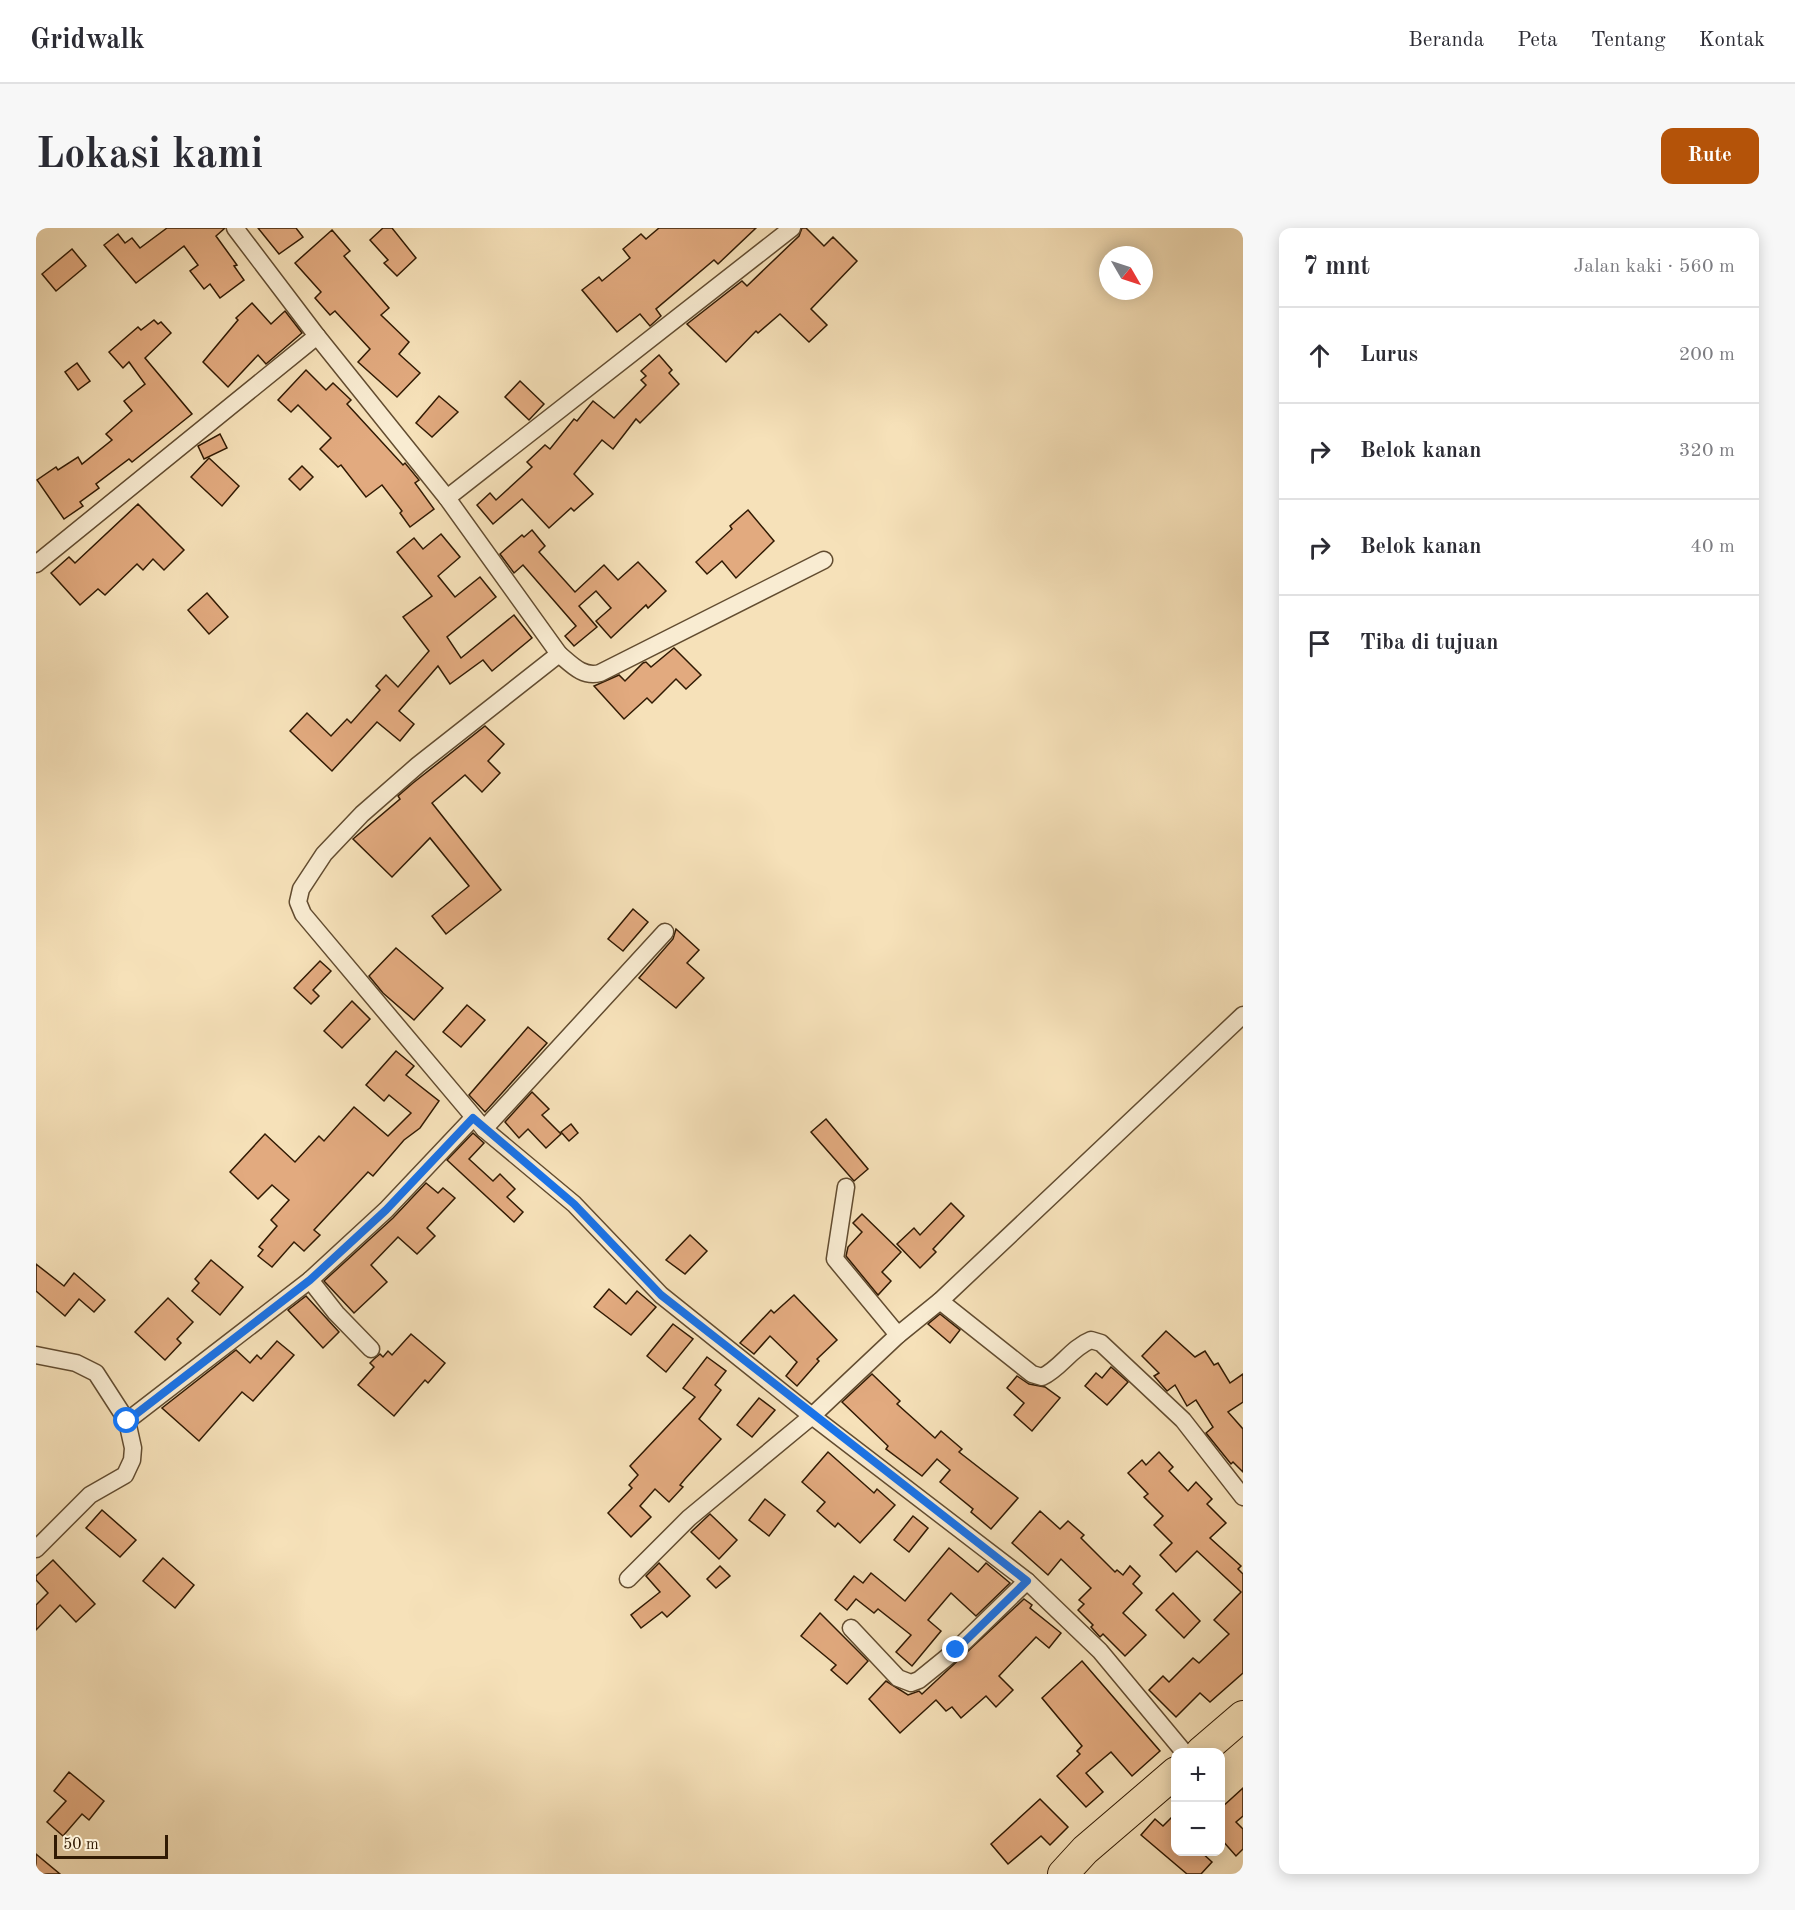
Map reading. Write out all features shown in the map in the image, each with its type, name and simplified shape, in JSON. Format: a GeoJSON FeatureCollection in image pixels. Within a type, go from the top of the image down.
{"type":"FeatureCollection","features":[{"type":"Feature","properties":{"kind":"highway"},"geometry":{"type":"LineString","coordinates":[[1207,1748],[1243,1716]]}},
{"type":"Feature","properties":{"kind":"highway"},"geometry":{"type":"LineString","coordinates":[[1063,1874],[1085,1850],[1171,1776]]}},
{"type":"Feature","properties":{"kind":"street"},"geometry":{"type":"LineString","coordinates":[[235,228],[317,336],[447,498],[559,654],[584,673],[600,673],[824,561]]}},
{"type":"Feature","properties":{"kind":"street"},"geometry":{"type":"LineString","coordinates":[[447,498],[792,228]]}},
{"type":"Feature","properties":{"kind":"street"},"geometry":{"type":"LineString","coordinates":[[36,564],[317,336]]}},
{"type":"Feature","properties":{"kind":"street"},"geometry":{"type":"LineString","coordinates":[[559,654],[418,765],[362,814],[324,854],[298,896],[299,906],[308,923],[479,1123],[574,1204],[661,1295],[1027,1581],[1100,1651],[1181,1748]]}},
{"type":"Feature","properties":{"kind":"street"},"geometry":{"type":"LineString","coordinates":[[127,1421],[310,1280],[479,1123],[665,932]]}},
{"type":"Feature","properties":{"kind":"street"},"geometry":{"type":"LineString","coordinates":[[628,1579],[689,1518],[813,1416],[898,1335],[940,1301],[1243,1015]]}},
{"type":"Feature","properties":{"kind":"street"},"geometry":{"type":"LineString","coordinates":[[846,1187],[835,1260],[898,1335]]}},
{"type":"Feature","properties":{"kind":"street"},"geometry":{"type":"LineString","coordinates":[[310,1280],[336,1313],[371,1349]]}},
{"type":"Feature","properties":{"kind":"street"},"geometry":{"type":"LineString","coordinates":[[940,1301],[1032,1374],[1042,1377],[1053,1372],[1078,1345],[1092,1340],[1101,1343],[1183,1420],[1243,1497]]}},
{"type":"Feature","properties":{"kind":"street"},"geometry":{"type":"LineString","coordinates":[[36,1355],[87,1366],[96,1373],[127,1421],[133,1448],[132,1460],[125,1475],[90,1495],[36,1549]]}},
{"type":"Feature","properties":{"kind":"street"},"geometry":{"type":"LineString","coordinates":[[851,1628],[898,1678],[911,1683],[919,1680],[956,1650],[1027,1581]]}},
{"type":"Feature","properties":{"kind":"building"},"geometry":{"type":"Polygon","coordinates":[[[167,228],[225,228],[216,236],[237,265],[234,266],[244,280],[220,298],[210,284],[204,289],[190,271],[198,265],[184,246],[136,283],[104,245],[118,234],[125,243],[132,238],[140,248],[167,228]]]}},
{"type":"Feature","properties":{"kind":"building"},"geometry":{"type":"Polygon","coordinates":[[[258,228],[296,228],[303,237],[279,254],[258,228]]]}},
{"type":"Feature","properties":{"kind":"building"},"geometry":{"type":"Polygon","coordinates":[[[383,228],[392,228],[416,258],[397,276],[384,263],[388,260],[370,240],[383,228]]]}},
{"type":"Feature","properties":{"kind":"building"},"geometry":{"type":"Polygon","coordinates":[[[659,228],[756,228],[718,264],[714,260],[656,309],[661,316],[650,326],[640,314],[617,332],[582,290],[599,277],[602,281],[630,258],[623,249],[641,234],[646,239],[659,228]]]}},
{"type":"Feature","properties":{"kind":"building"},"geometry":{"type":"Polygon","coordinates":[[[802,228],[806,228],[824,246],[833,237],[857,261],[811,309],[827,325],[809,342],[780,314],[758,333],[756,331],[726,362],[687,324],[742,281],[747,286],[799,236],[802,228]]]}},
{"type":"Feature","properties":{"kind":"building"},"geometry":{"type":"Polygon","coordinates":[[[332,230],[350,251],[344,256],[389,308],[381,315],[409,342],[399,354],[420,373],[397,397],[358,362],[370,349],[335,311],[330,315],[315,298],[321,292],[295,263],[332,230]]]}},
{"type":"Feature","properties":{"kind":"building"},"geometry":{"type":"Polygon","coordinates":[[[72,249],[86,266],[56,291],[42,274],[72,249]]]}},
{"type":"Feature","properties":{"kind":"building"},"geometry":{"type":"Polygon","coordinates":[[[252,303],[271,324],[285,311],[302,333],[266,364],[258,355],[228,387],[203,362],[238,320],[236,318],[252,303]]]}},
{"type":"Feature","properties":{"kind":"building"},"geometry":{"type":"Polygon","coordinates":[[[154,320],[158,324],[161,322],[171,333],[145,358],[192,414],[132,462],[129,459],[96,484],[99,488],[80,502],[83,506],[64,519],[37,480],[56,467],[58,470],[78,457],[82,464],[112,440],[106,434],[132,411],[124,401],[145,384],[129,362],[123,368],[109,352],[138,327],[141,330],[154,320]]]}},
{"type":"Feature","properties":{"kind":"building"},"geometry":{"type":"Polygon","coordinates":[[[659,355],[672,370],[669,373],[679,384],[640,423],[636,419],[613,449],[602,440],[574,474],[593,494],[574,511],[571,508],[549,528],[522,499],[493,524],[477,505],[490,493],[496,500],[532,467],[527,462],[545,445],[550,449],[574,419],[577,421],[593,401],[614,418],[646,385],[641,380],[646,376],[641,371],[659,355]]]}},
{"type":"Feature","properties":{"kind":"building"},"geometry":{"type":"Polygon","coordinates":[[[77,363],[90,381],[78,390],[65,372],[77,363]]]}},
{"type":"Feature","properties":{"kind":"building"},"geometry":{"type":"Polygon","coordinates":[[[306,370],[326,390],[333,383],[351,400],[347,404],[419,480],[415,483],[434,509],[410,527],[400,513],[402,511],[382,485],[366,497],[341,465],[338,467],[320,449],[331,438],[298,405],[291,412],[278,400],[306,370]]]}},
{"type":"Feature","properties":{"kind":"building"},"geometry":{"type":"Polygon","coordinates":[[[520,381],[544,404],[529,420],[505,397],[520,381]]]}},
{"type":"Feature","properties":{"kind":"building"},"geometry":{"type":"Polygon","coordinates":[[[439,396],[458,412],[432,437],[416,423],[439,396]]]}},
{"type":"Feature","properties":{"kind":"building"},"geometry":{"type":"Polygon","coordinates":[[[220,434],[227,448],[204,459],[198,446],[220,434]]]}},
{"type":"Feature","properties":{"kind":"building"},"geometry":{"type":"Polygon","coordinates":[[[209,458],[239,486],[222,506],[191,477],[209,458]]]}},
{"type":"Feature","properties":{"kind":"building"},"geometry":{"type":"Polygon","coordinates":[[[302,466],[313,477],[300,490],[289,479],[302,466]]]}},
{"type":"Feature","properties":{"kind":"building"},"geometry":{"type":"Polygon","coordinates":[[[138,504],[184,550],[164,570],[153,559],[143,570],[137,564],[105,595],[98,589],[80,605],[51,573],[69,557],[75,563],[138,504]]]}},
{"type":"Feature","properties":{"kind":"building"},"geometry":{"type":"Polygon","coordinates":[[[748,510],[774,541],[736,578],[722,561],[707,574],[696,562],[732,529],[730,526],[748,510]]]}},
{"type":"Feature","properties":{"kind":"building"},"geometry":{"type":"Polygon","coordinates":[[[532,530],[545,546],[539,552],[575,592],[604,565],[618,580],[638,562],[666,591],[648,608],[646,605],[611,638],[596,621],[611,608],[596,591],[579,606],[597,627],[574,646],[565,636],[576,626],[523,565],[514,573],[500,554],[522,535],[524,537],[532,530]]]}},
{"type":"Feature","properties":{"kind":"building"},"geometry":{"type":"Polygon","coordinates":[[[441,534],[460,557],[438,576],[455,597],[480,577],[496,597],[447,637],[461,658],[514,615],[532,638],[492,671],[483,660],[450,684],[438,666],[399,711],[414,724],[400,741],[377,722],[332,771],[290,731],[307,713],[331,736],[347,719],[351,723],[380,690],[376,686],[386,675],[398,687],[429,651],[403,617],[432,596],[397,552],[414,538],[423,549],[441,534]]]}},
{"type":"Feature","properties":{"kind":"building"},"geometry":{"type":"Polygon","coordinates":[[[207,593],[228,617],[209,634],[188,610],[207,593]]]}},
{"type":"Feature","properties":{"kind":"building"},"geometry":{"type":"Polygon","coordinates":[[[674,648],[701,675],[686,689],[676,679],[652,703],[647,698],[624,719],[594,686],[619,675],[625,681],[643,663],[646,662],[651,667],[674,648]]]}},
{"type":"Feature","properties":{"kind":"building"},"geometry":{"type":"Polygon","coordinates":[[[485,726],[504,744],[488,761],[500,773],[482,792],[465,775],[432,803],[501,890],[446,934],[432,916],[469,886],[430,838],[392,877],[353,839],[400,799],[398,796],[413,783],[485,726]]]}},
{"type":"Feature","properties":{"kind":"building"},"geometry":{"type":"Polygon","coordinates":[[[633,909],[648,922],[623,951],[608,939],[633,909]]]}},
{"type":"Feature","properties":{"kind":"building"},"geometry":{"type":"Polygon","coordinates":[[[676,929],[699,950],[687,963],[704,978],[676,1008],[639,978],[673,939],[676,929]]]}},
{"type":"Feature","properties":{"kind":"building"},"geometry":{"type":"Polygon","coordinates":[[[396,948],[443,988],[414,1020],[383,993],[369,976],[396,948]]]}},
{"type":"Feature","properties":{"kind":"building"},"geometry":{"type":"Polygon","coordinates":[[[320,961],[331,971],[313,990],[319,996],[311,1004],[294,988],[320,961]]]}},
{"type":"Feature","properties":{"kind":"building"},"geometry":{"type":"Polygon","coordinates":[[[352,1001],[370,1019],[342,1048],[324,1031],[352,1001]]]}},
{"type":"Feature","properties":{"kind":"building"},"geometry":{"type":"Polygon","coordinates":[[[467,1005],[485,1020],[461,1047],[443,1032],[467,1005]]]}},
{"type":"Feature","properties":{"kind":"building"},"geometry":{"type":"Polygon","coordinates":[[[528,1027],[547,1043],[485,1112],[469,1095],[528,1027]]]}},
{"type":"Feature","properties":{"kind":"building"},"geometry":{"type":"Polygon","coordinates":[[[396,1051],[414,1066],[406,1075],[439,1101],[420,1128],[404,1140],[373,1176],[368,1172],[314,1230],[320,1235],[304,1251],[294,1242],[272,1267],[258,1256],[263,1250],[259,1247],[277,1226],[271,1220],[289,1200],[272,1185],[258,1199],[230,1172],[265,1134],[295,1162],[319,1136],[324,1141],[354,1107],[388,1136],[411,1113],[389,1095],[384,1101],[366,1085],[396,1051]]]}},
{"type":"Feature","properties":{"kind":"building"},"geometry":{"type":"Polygon","coordinates":[[[532,1092],[549,1109],[542,1115],[561,1134],[546,1148],[528,1129],[519,1138],[505,1122],[532,1092]]]}},
{"type":"Feature","properties":{"kind":"building"},"geometry":{"type":"Polygon","coordinates":[[[826,1119],[868,1169],[854,1181],[811,1132],[826,1119]]]}},
{"type":"Feature","properties":{"kind":"building"},"geometry":{"type":"Polygon","coordinates":[[[571,1124],[578,1133],[569,1141],[561,1132],[571,1124]]]}},
{"type":"Feature","properties":{"kind":"building"},"geometry":{"type":"Polygon","coordinates":[[[473,1133],[484,1143],[469,1159],[493,1181],[500,1174],[515,1189],[507,1197],[523,1212],[514,1222],[447,1160],[473,1133]]]}},
{"type":"Feature","properties":{"kind":"building"},"geometry":{"type":"Polygon","coordinates":[[[426,1183],[438,1193],[443,1188],[455,1198],[427,1228],[435,1236],[417,1254],[398,1237],[371,1265],[387,1282],[354,1313],[324,1281],[393,1218],[426,1183]]]}},
{"type":"Feature","properties":{"kind":"building"},"geometry":{"type":"Polygon","coordinates":[[[951,1203],[964,1216],[933,1249],[936,1252],[920,1268],[897,1244],[914,1228],[920,1235],[951,1203]]]}},
{"type":"Feature","properties":{"kind":"building"},"geometry":{"type":"Polygon","coordinates":[[[862,1214],[901,1252],[882,1272],[891,1281],[878,1295],[846,1256],[848,1247],[862,1232],[853,1223],[862,1214]]]}},
{"type":"Feature","properties":{"kind":"building"},"geometry":{"type":"Polygon","coordinates":[[[690,1235],[707,1251],[685,1274],[666,1260],[690,1235]]]}},
{"type":"Feature","properties":{"kind":"building"},"geometry":{"type":"Polygon","coordinates":[[[211,1260],[243,1287],[220,1315],[192,1291],[199,1283],[195,1279],[211,1260]]]}},
{"type":"Feature","properties":{"kind":"building"},"geometry":{"type":"Polygon","coordinates":[[[36,1264],[64,1286],[74,1273],[105,1300],[94,1312],[79,1299],[65,1316],[36,1291],[36,1264]]]}},
{"type":"Feature","properties":{"kind":"building"},"geometry":{"type":"Polygon","coordinates":[[[609,1289],[626,1304],[637,1291],[656,1307],[631,1335],[594,1307],[609,1289]]]}},
{"type":"Feature","properties":{"kind":"building"},"geometry":{"type":"Polygon","coordinates":[[[794,1295],[837,1340],[817,1359],[819,1361],[797,1386],[786,1376],[797,1362],[770,1336],[754,1354],[740,1343],[771,1310],[774,1313],[794,1295]]]}},
{"type":"Feature","properties":{"kind":"building"},"geometry":{"type":"Polygon","coordinates":[[[306,1296],[339,1332],[323,1348],[288,1310],[306,1296]]]}},
{"type":"Feature","properties":{"kind":"building"},"geometry":{"type":"Polygon","coordinates":[[[168,1298],[193,1322],[177,1339],[181,1343],[165,1360],[135,1332],[168,1298]]]}},
{"type":"Feature","properties":{"kind":"building"},"geometry":{"type":"Polygon","coordinates":[[[940,1314],[960,1330],[950,1343],[928,1324],[940,1314]]]}},
{"type":"Feature","properties":{"kind":"building"},"geometry":{"type":"Polygon","coordinates":[[[673,1324],[693,1339],[666,1372],[647,1356],[673,1324]]]}},
{"type":"Feature","properties":{"kind":"building"},"geometry":{"type":"Polygon","coordinates":[[[1166,1331],[1195,1357],[1205,1351],[1214,1365],[1218,1363],[1230,1383],[1243,1374],[1243,1402],[1228,1412],[1243,1429],[1243,1472],[1233,1462],[1231,1464],[1206,1433],[1213,1427],[1196,1400],[1187,1406],[1175,1385],[1167,1391],[1154,1376],[1159,1373],[1142,1356],[1166,1331]]]}},
{"type":"Feature","properties":{"kind":"building"},"geometry":{"type":"Polygon","coordinates":[[[411,1334],[445,1363],[428,1383],[425,1380],[394,1416],[358,1385],[374,1367],[370,1363],[374,1359],[380,1354],[383,1357],[388,1351],[392,1355],[411,1334]]]}},
{"type":"Feature","properties":{"kind":"building"},"geometry":{"type":"Polygon","coordinates":[[[277,1341],[294,1355],[253,1401],[242,1392],[199,1441],[162,1408],[236,1350],[250,1363],[257,1355],[261,1359],[277,1341]]]}},
{"type":"Feature","properties":{"kind":"building"},"geometry":{"type":"Polygon","coordinates":[[[707,1357],[726,1371],[715,1385],[721,1390],[699,1419],[721,1439],[680,1485],[683,1487],[669,1502],[655,1489],[640,1506],[651,1517],[631,1537],[608,1513],[632,1488],[629,1485],[638,1475],[630,1466],[695,1397],[683,1388],[707,1357]]]}},
{"type":"Feature","properties":{"kind":"building"},"geometry":{"type":"Polygon","coordinates":[[[1111,1367],[1128,1382],[1107,1405],[1085,1386],[1096,1373],[1102,1378],[1111,1367]]]}},
{"type":"Feature","properties":{"kind":"building"},"geometry":{"type":"Polygon","coordinates":[[[872,1374],[900,1401],[897,1404],[935,1438],[941,1431],[962,1449],[959,1452],[1018,1498],[991,1529],[971,1512],[973,1509],[940,1482],[950,1470],[937,1459],[922,1476],[886,1449],[888,1446],[842,1402],[872,1374]]]}},
{"type":"Feature","properties":{"kind":"building"},"geometry":{"type":"Polygon","coordinates":[[[1017,1376],[1029,1384],[1045,1387],[1060,1398],[1032,1431],[1014,1415],[1024,1403],[1007,1388],[1017,1376]]]}},
{"type":"Feature","properties":{"kind":"building"},"geometry":{"type":"Polygon","coordinates":[[[759,1398],[775,1410],[752,1437],[737,1425],[759,1398]]]}},
{"type":"Feature","properties":{"kind":"building"},"geometry":{"type":"Polygon","coordinates":[[[828,1452],[874,1493],[877,1489],[895,1505],[860,1543],[838,1523],[835,1527],[817,1511],[825,1502],[802,1482],[828,1452]]]}},
{"type":"Feature","properties":{"kind":"building"},"geometry":{"type":"Polygon","coordinates":[[[1159,1452],[1173,1467],[1169,1471],[1188,1491],[1196,1482],[1212,1499],[1207,1504],[1226,1523],[1210,1538],[1241,1566],[1238,1569],[1243,1574],[1243,1673],[1210,1702],[1200,1693],[1176,1717],[1149,1690],[1163,1676],[1169,1682],[1193,1658],[1199,1663],[1229,1634],[1214,1620],[1241,1592],[1197,1551],[1176,1572],[1160,1555],[1172,1543],[1154,1525],[1163,1516],[1144,1497],[1148,1494],[1128,1473],[1142,1460],[1146,1465],[1159,1452]]]}},
{"type":"Feature","properties":{"kind":"building"},"geometry":{"type":"Polygon","coordinates":[[[765,1499],[785,1515],[769,1536],[749,1520],[765,1499]]]}},
{"type":"Feature","properties":{"kind":"building"},"geometry":{"type":"Polygon","coordinates":[[[102,1510],[136,1540],[120,1557],[86,1528],[102,1510]]]}},
{"type":"Feature","properties":{"kind":"building"},"geometry":{"type":"Polygon","coordinates":[[[1040,1511],[1060,1529],[1068,1521],[1084,1535],[1081,1538],[1115,1572],[1117,1570],[1123,1575],[1130,1566],[1140,1576],[1133,1584],[1142,1593],[1123,1613],[1146,1635],[1125,1656],[1103,1634],[1100,1637],[1091,1627],[1093,1625],[1078,1610],[1084,1604],[1079,1600],[1091,1588],[1061,1559],[1048,1575],[1012,1543],[1040,1511]]]}},
{"type":"Feature","properties":{"kind":"building"},"geometry":{"type":"Polygon","coordinates":[[[710,1514],[737,1540],[719,1559],[691,1532],[710,1514]]]}},
{"type":"Feature","properties":{"kind":"building"},"geometry":{"type":"Polygon","coordinates":[[[913,1516],[928,1528],[909,1552],[894,1540],[913,1516]]]}},
{"type":"Feature","properties":{"kind":"building"},"geometry":{"type":"Polygon","coordinates":[[[949,1548],[978,1572],[986,1563],[1010,1583],[976,1616],[951,1593],[928,1620],[941,1631],[912,1666],[896,1652],[911,1635],[878,1609],[874,1613],[856,1599],[847,1610],[835,1600],[854,1576],[863,1583],[871,1573],[905,1601],[949,1548]]]}},
{"type":"Feature","properties":{"kind":"building"},"geometry":{"type":"Polygon","coordinates":[[[163,1558],[194,1585],[175,1608],[143,1581],[163,1558]]]}},
{"type":"Feature","properties":{"kind":"building"},"geometry":{"type":"Polygon","coordinates":[[[53,1560],[95,1604],[76,1622],[60,1605],[36,1630],[36,1605],[48,1593],[36,1580],[36,1576],[53,1560]]]}},
{"type":"Feature","properties":{"kind":"building"},"geometry":{"type":"Polygon","coordinates":[[[659,1563],[690,1596],[667,1617],[662,1612],[641,1628],[631,1615],[660,1592],[646,1576],[659,1563]]]}},
{"type":"Feature","properties":{"kind":"building"},"geometry":{"type":"Polygon","coordinates":[[[720,1566],[730,1576],[716,1588],[707,1579],[720,1566]]]}},
{"type":"Feature","properties":{"kind":"building"},"geometry":{"type":"Polygon","coordinates":[[[1173,1593],[1200,1621],[1184,1638],[1156,1610],[1173,1593]]]}},
{"type":"Feature","properties":{"kind":"building"},"geometry":{"type":"Polygon","coordinates":[[[1024,1599],[1032,1605],[1030,1608],[1061,1633],[1049,1648],[1036,1637],[999,1676],[1013,1690],[996,1707],[986,1696],[961,1718],[952,1707],[946,1711],[936,1700],[900,1733],[869,1699],[886,1681],[908,1695],[919,1691],[922,1694],[1024,1599]]]}},
{"type":"Feature","properties":{"kind":"building"},"geometry":{"type":"Polygon","coordinates":[[[820,1613],[868,1661],[847,1684],[831,1670],[836,1665],[801,1636],[820,1613]]]}},
{"type":"Feature","properties":{"kind":"building"},"geometry":{"type":"Polygon","coordinates":[[[1082,1661],[1160,1751],[1132,1776],[1111,1752],[1086,1773],[1103,1792],[1086,1807],[1057,1776],[1080,1754],[1077,1751],[1082,1746],[1042,1698],[1082,1661]]]}},
{"type":"Feature","properties":{"kind":"building"},"geometry":{"type":"Polygon","coordinates":[[[69,1772],[104,1801],[89,1820],[82,1814],[63,1836],[47,1822],[66,1801],[54,1791],[69,1772]]]}},
{"type":"Feature","properties":{"kind":"building"},"geometry":{"type":"Polygon","coordinates":[[[1243,1788],[1243,1816],[1236,1822],[1243,1829],[1243,1849],[1236,1856],[1225,1844],[1225,1804],[1243,1788]]]}},
{"type":"Feature","properties":{"kind":"building"},"geometry":{"type":"Polygon","coordinates":[[[1040,1799],[1068,1827],[1050,1845],[1041,1836],[1008,1864],[991,1844],[1040,1799]]]}},
{"type":"Feature","properties":{"kind":"building"},"geometry":{"type":"Polygon","coordinates":[[[1171,1818],[1171,1856],[1205,1856],[1212,1862],[1201,1874],[1187,1874],[1141,1835],[1155,1819],[1163,1826],[1171,1818]]]}},
{"type":"Feature","properties":{"kind":"building"},"geometry":{"type":"Polygon","coordinates":[[[36,1854],[60,1874],[36,1874],[36,1854]]]}},
{"type":"Feature","properties":{"kind":"route"},"geometry":{"type":"LineString","coordinates":[[127,1421],[310,1280],[386,1210],[473,1118],[574,1204],[661,1295],[1027,1581],[956,1650]]}}]}
